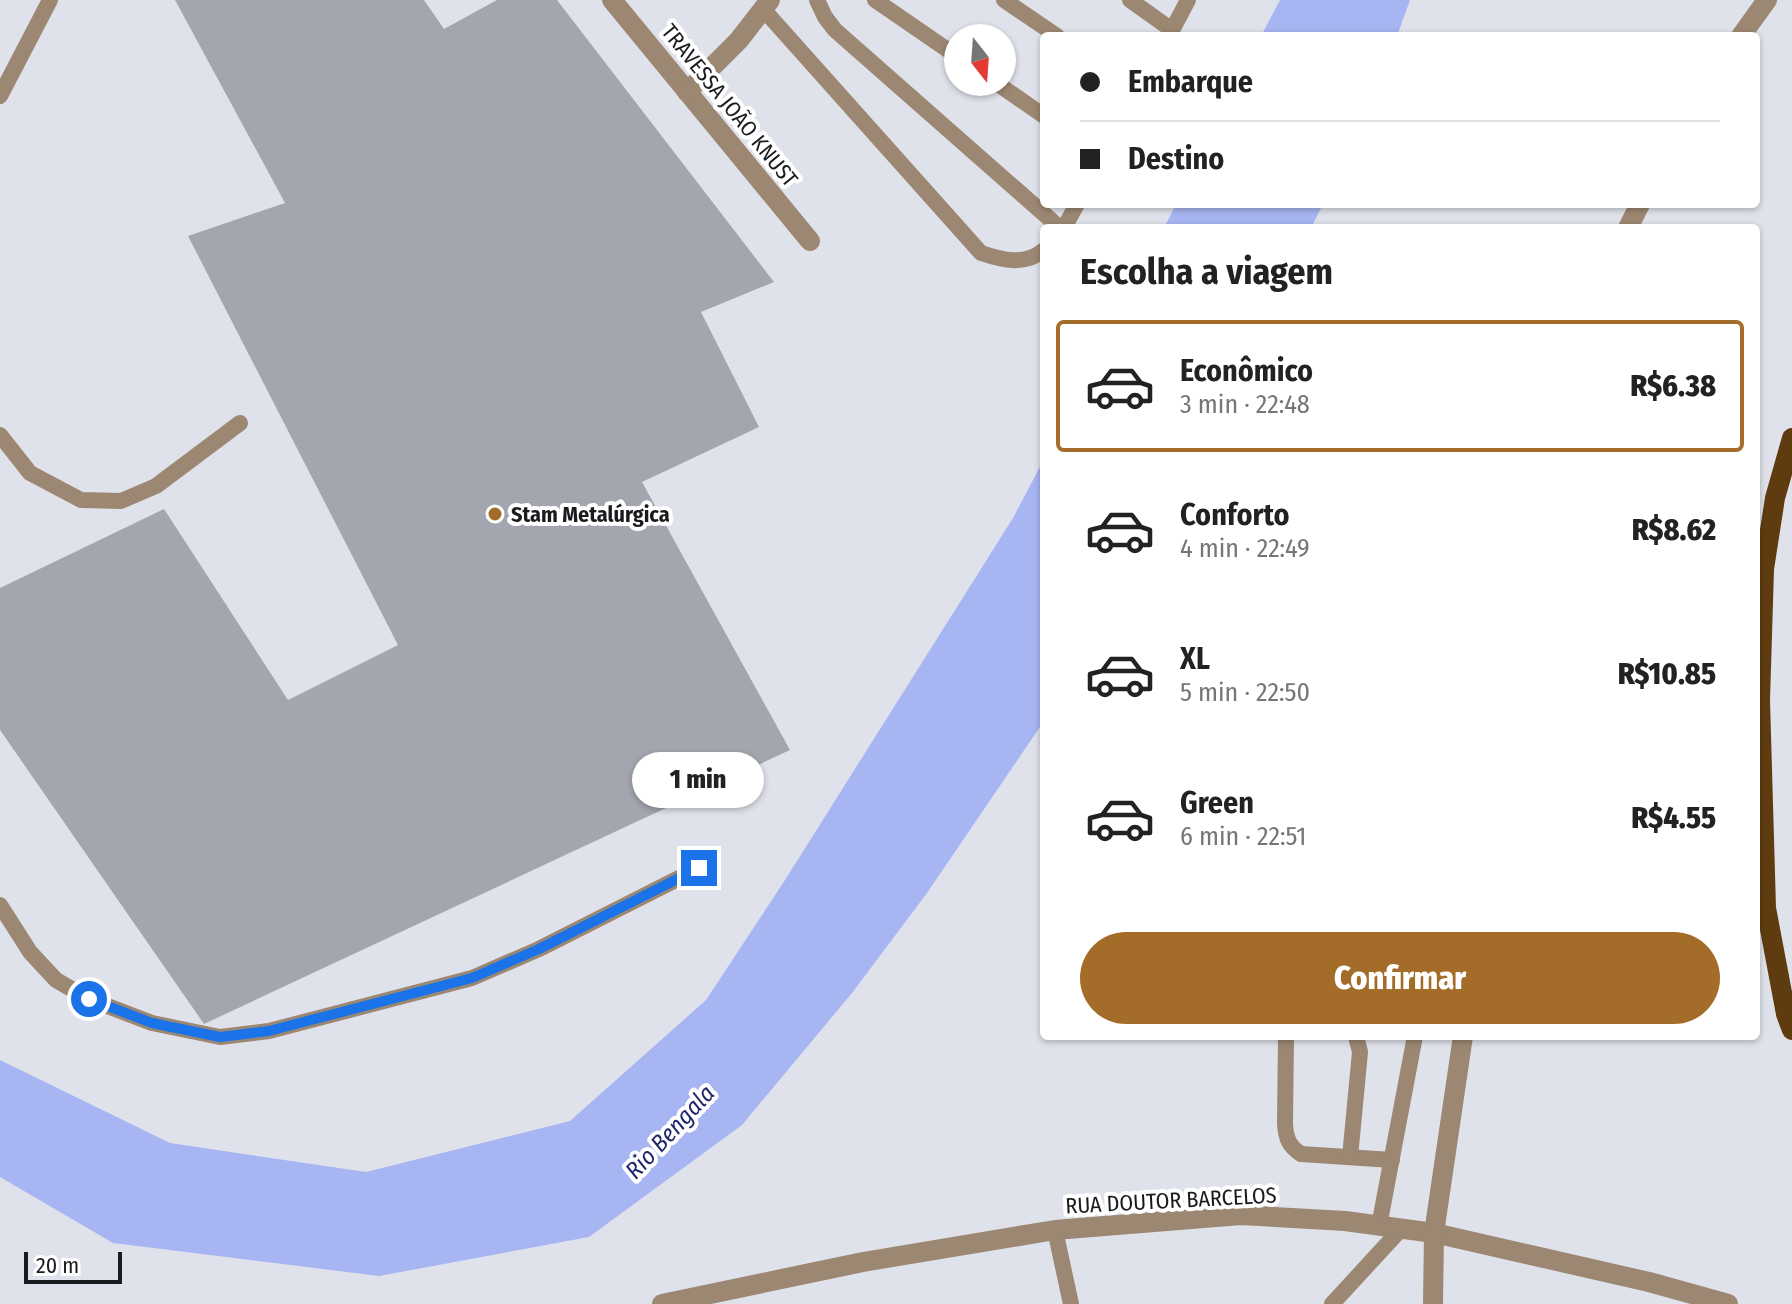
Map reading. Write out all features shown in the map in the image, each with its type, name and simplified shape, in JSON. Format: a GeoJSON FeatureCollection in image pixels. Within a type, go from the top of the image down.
{"type":"FeatureCollection","features":[{"type":"Feature","properties":{"kind":"main road"},"geometry":{"type":"LineString","coordinates":[[1792,438],[1775,498],[1764,569],[1760,700],[1766,908],[1786,1014],[1792,1030]]}},
{"type":"Feature","properties":{"kind":"street","name":"TRAVESSA JOÃO KNUST"},"geometry":{"type":"LineString","coordinates":[[612,0],[810,241]]}},
{"type":"Feature","properties":{"kind":"street"},"geometry":{"type":"LineString","coordinates":[[1744,32],[1767,0]]}},
{"type":"Feature","properties":{"kind":"street"},"geometry":{"type":"LineString","coordinates":[[687,92],[739,40],[767,5]]}},
{"type":"Feature","properties":{"kind":"street"},"geometry":{"type":"LineString","coordinates":[[1433,1304],[1434,1233],[1462,1040]]}},
{"type":"Feature","properties":{"kind":"street","name":"RUA DOUTOR BARCELOS"},"geometry":{"type":"LineString","coordinates":[[662,1304],[863,1262],[1055,1230],[1241,1215],[1345,1221],[1434,1233],[1649,1282],[1728,1304]]}},
{"type":"Feature","properties":{"kind":"lane"},"geometry":{"type":"LineString","coordinates":[[0,96],[50,0]]}},
{"type":"Feature","properties":{"kind":"lane"},"geometry":{"type":"LineString","coordinates":[[817,0],[835,30],[1057,224]]}},
{"type":"Feature","properties":{"kind":"lane"},"geometry":{"type":"LineString","coordinates":[[875,0],[944,47]]}},
{"type":"Feature","properties":{"kind":"lane"},"geometry":{"type":"LineString","coordinates":[[1004,0],[1051,32]]}},
{"type":"Feature","properties":{"kind":"lane"},"geometry":{"type":"LineString","coordinates":[[1130,0],[1169,32]]}},
{"type":"Feature","properties":{"kind":"lane"},"geometry":{"type":"LineString","coordinates":[[1171,32],[1188,0]]}},
{"type":"Feature","properties":{"kind":"lane"},"geometry":{"type":"LineString","coordinates":[[767,5],[981,253],[1008,262],[1040,254]]}},
{"type":"Feature","properties":{"kind":"lane"},"geometry":{"type":"LineString","coordinates":[[1015,96],[1040,113]]}},
{"type":"Feature","properties":{"kind":"lane"},"geometry":{"type":"LineString","coordinates":[[0,435],[30,473],[81,500],[121,501],[156,486],[240,423]]}},
{"type":"Feature","properties":{"kind":"lane"},"geometry":{"type":"LineString","coordinates":[[0,905],[30,952],[56,980],[89,999],[152,1023],[220,1037],[281,1028],[472,978],[539,949],[699,868]]}},
{"type":"Feature","properties":{"kind":"lane"},"geometry":{"type":"LineString","coordinates":[[1286,1040],[1286,1137],[1292,1148],[1301,1154],[1392,1160]]}},
{"type":"Feature","properties":{"kind":"lane"},"geometry":{"type":"LineString","coordinates":[[1350,1157],[1360,1052],[1357,1040]]}},
{"type":"Feature","properties":{"kind":"lane"},"geometry":{"type":"LineString","coordinates":[[1379,1226],[1414,1040]]}},
{"type":"Feature","properties":{"kind":"lane"},"geometry":{"type":"LineString","coordinates":[[1332,1304],[1401,1229]]}},
{"type":"Feature","properties":{"kind":"lane"},"geometry":{"type":"LineString","coordinates":[[1055,1230],[1071,1304]]}},
{"type":"Feature","properties":{"kind":"water"},"geometry":{"type":"Polygon","coordinates":[[[1280,0],[1410,0],[1398,32],[1263,32],[1280,0]]]}},
{"type":"Feature","properties":{"kind":"water"},"geometry":{"type":"Polygon","coordinates":[[[1174,208],[1321,208],[1313,224],[1166,224],[1174,208]]]}},
{"type":"Feature","properties":{"kind":"water","name":"Rio Bengala"},"geometry":{"type":"Polygon","coordinates":[[[1040,467],[1040,727],[927,893],[852,993],[742,1125],[589,1237],[379,1276],[113,1243],[0,1177],[0,1060],[170,1143],[366,1172],[570,1121],[706,1000],[1013,518],[1040,467]]]}},
{"type":"Feature","properties":{"kind":"building","name":"Stam Metalúrgica"},"geometry":{"type":"Polygon","coordinates":[[[175,0],[424,0],[444,29],[497,0],[557,0],[774,282],[701,312],[759,427],[642,482],[790,750],[204,1024],[0,730],[0,588],[164,509],[288,700],[398,645],[188,236],[285,203],[175,0]]]}},
{"type":"Feature","properties":{"kind":"place","name":"Stam Metalúrgica"},"geometry":{"type":"Point","coordinates":[495,514]}},
{"type":"Feature","properties":{"kind":"route"},"geometry":{"type":"LineString","coordinates":[[89,999],[152,1023],[220,1037],[269,1031],[472,978],[539,949],[699,868]]}}]}
